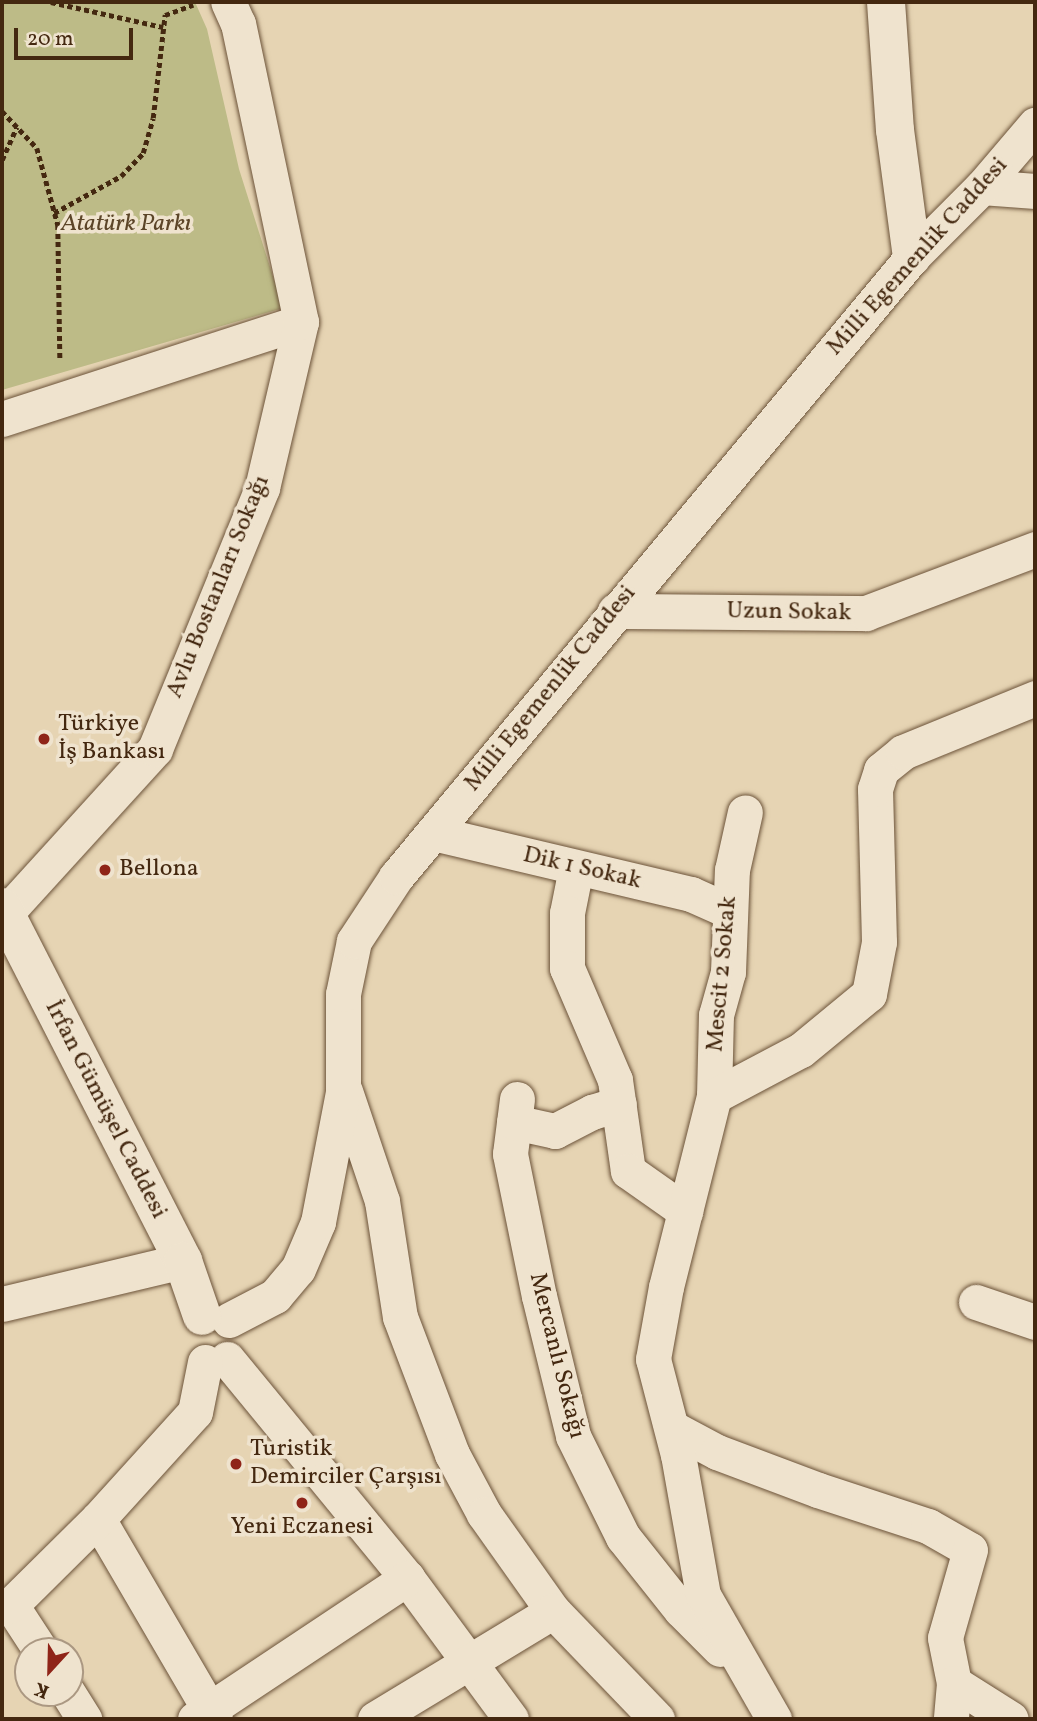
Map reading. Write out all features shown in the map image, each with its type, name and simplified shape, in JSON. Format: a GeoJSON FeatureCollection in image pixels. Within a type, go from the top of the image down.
{"type":"FeatureCollection","features":[{"type":"Feature","properties":{"kind":"street","name":"Avlu Bostanları Sokağı"},"geometry":{"type":"LineString","coordinates":[[3,911],[155,749],[262,488],[301,322],[238,24],[228,2]]}},
{"type":"Feature","properties":{"kind":"street"},"geometry":{"type":"LineString","coordinates":[[886,2],[895,130],[912,257]]}},
{"type":"Feature","properties":{"kind":"street","name":"Milli Egemenlik Caddesi"},"geometry":{"type":"LineString","coordinates":[[215,1318],[275,1296],[298,1269],[318,1222],[344,1085],[343,994],[354,941],[396,877],[912,257],[982,187],[1035,125]]}},
{"type":"Feature","properties":{"kind":"street"},"geometry":{"type":"LineString","coordinates":[[982,187],[1035,191]]}},
{"type":"Feature","properties":{"kind":"street"},"geometry":{"type":"LineString","coordinates":[[2,419],[301,322]]}},
{"type":"Feature","properties":{"kind":"street","name":"Uzun Sokak"},"geometry":{"type":"LineString","coordinates":[[615,611],[866,613],[1035,549]]}},
{"type":"Feature","properties":{"kind":"street"},"geometry":{"type":"LineString","coordinates":[[714,1096],[801,1050],[869,994],[879,942],[874,789],[881,769],[903,752],[1035,698]]}},
{"type":"Feature","properties":{"kind":"street","name":"Mescit 2 Sokak"},"geometry":{"type":"LineString","coordinates":[[745,812],[732,870],[728,972],[716,1015],[714,1096],[666,1287],[653,1359],[673,1428],[703,1595],[752,1681]]}},
{"type":"Feature","properties":{"kind":"street","name":"Dik 1 Sokak"},"geometry":{"type":"LineString","coordinates":[[433,833],[691,894],[729,911]]}},
{"type":"Feature","properties":{"kind":"street"},"geometry":{"type":"LineString","coordinates":[[576,868],[567,913],[567,968],[615,1080],[628,1171],[685,1211]]}},
{"type":"Feature","properties":{"kind":"street","name":"İrfan Gümüşel Caddesi"},"geometry":{"type":"LineString","coordinates":[[3,911],[215,1318]]}},
{"type":"Feature","properties":{"kind":"street"},"geometry":{"type":"LineString","coordinates":[[344,1085],[382,1201],[400,1317],[452,1454],[484,1514],[553,1611],[657,1719]]}},
{"type":"Feature","properties":{"kind":"street","name":"Mercanlı Sokağı"},"geometry":{"type":"LineString","coordinates":[[619,1104],[592,1112],[555,1131],[515,1111],[510,1154],[539,1296],[573,1436],[623,1537],[681,1610],[752,1681]]}},
{"type":"Feature","properties":{"kind":"street"},"geometry":{"type":"LineString","coordinates":[[2,1304],[183,1261]]}},
{"type":"Feature","properties":{"kind":"street"},"geometry":{"type":"LineString","coordinates":[[976,1302],[1035,1322]]}},
{"type":"Feature","properties":{"kind":"street"},"geometry":{"type":"LineString","coordinates":[[215,1318],[189,1330],[188,1340],[196,1357],[216,1361],[407,1578],[511,1719]]}},
{"type":"Feature","properties":{"kind":"street"},"geometry":{"type":"LineString","coordinates":[[30,1637],[7,1606],[98,1519],[195,1412],[216,1361]]}},
{"type":"Feature","properties":{"kind":"street"},"geometry":{"type":"LineString","coordinates":[[673,1428],[717,1452],[928,1526],[970,1550],[945,1639],[954,1683],[951,1719]]}},
{"type":"Feature","properties":{"kind":"street"},"geometry":{"type":"LineString","coordinates":[[98,1519],[207,1716],[407,1578]]}},
{"type":"Feature","properties":{"kind":"street"},"geometry":{"type":"LineString","coordinates":[[375,1719],[553,1611]]}},
{"type":"Feature","properties":{"kind":"street"},"geometry":{"type":"LineString","coordinates":[[752,1681],[774,1719]]}},
{"type":"Feature","properties":{"kind":"street"},"geometry":{"type":"LineString","coordinates":[[954,1683],[1011,1719]]}},
{"type":"Feature","properties":{"kind":"path"},"geometry":{"type":"LineString","coordinates":[[51,2],[164,27]]}},
{"type":"Feature","properties":{"kind":"path"},"geometry":{"type":"LineString","coordinates":[[54,213],[121,176],[143,153],[153,118],[164,15],[203,2]]}},
{"type":"Feature","properties":{"kind":"path"},"geometry":{"type":"LineString","coordinates":[[2,111],[37,148],[58,225],[61,323],[58,400]]}},
{"type":"Feature","properties":{"kind":"path"},"geometry":{"type":"LineString","coordinates":[[2,160],[17,127]]}},
{"type":"Feature","properties":{"kind":"green space","name":"Atatürk Parkı"},"geometry":{"type":"Polygon","coordinates":[[[2,2],[195,2],[207,29],[239,169],[283,308],[2,390],[2,2]]]}},
{"type":"Feature","properties":{"kind":"place","name":"Türkiye İş Bankası"},"geometry":{"type":"Point","coordinates":[44,739]}},
{"type":"Feature","properties":{"kind":"place","name":"Bellona"},"geometry":{"type":"Point","coordinates":[105,870]}},
{"type":"Feature","properties":{"kind":"place","name":"Turistik Demirciler Çarşısı"},"geometry":{"type":"Point","coordinates":[236,1464]}},
{"type":"Feature","properties":{"kind":"place","name":"Yeni Eczanesi"},"geometry":{"type":"Point","coordinates":[302,1503]}}]}
